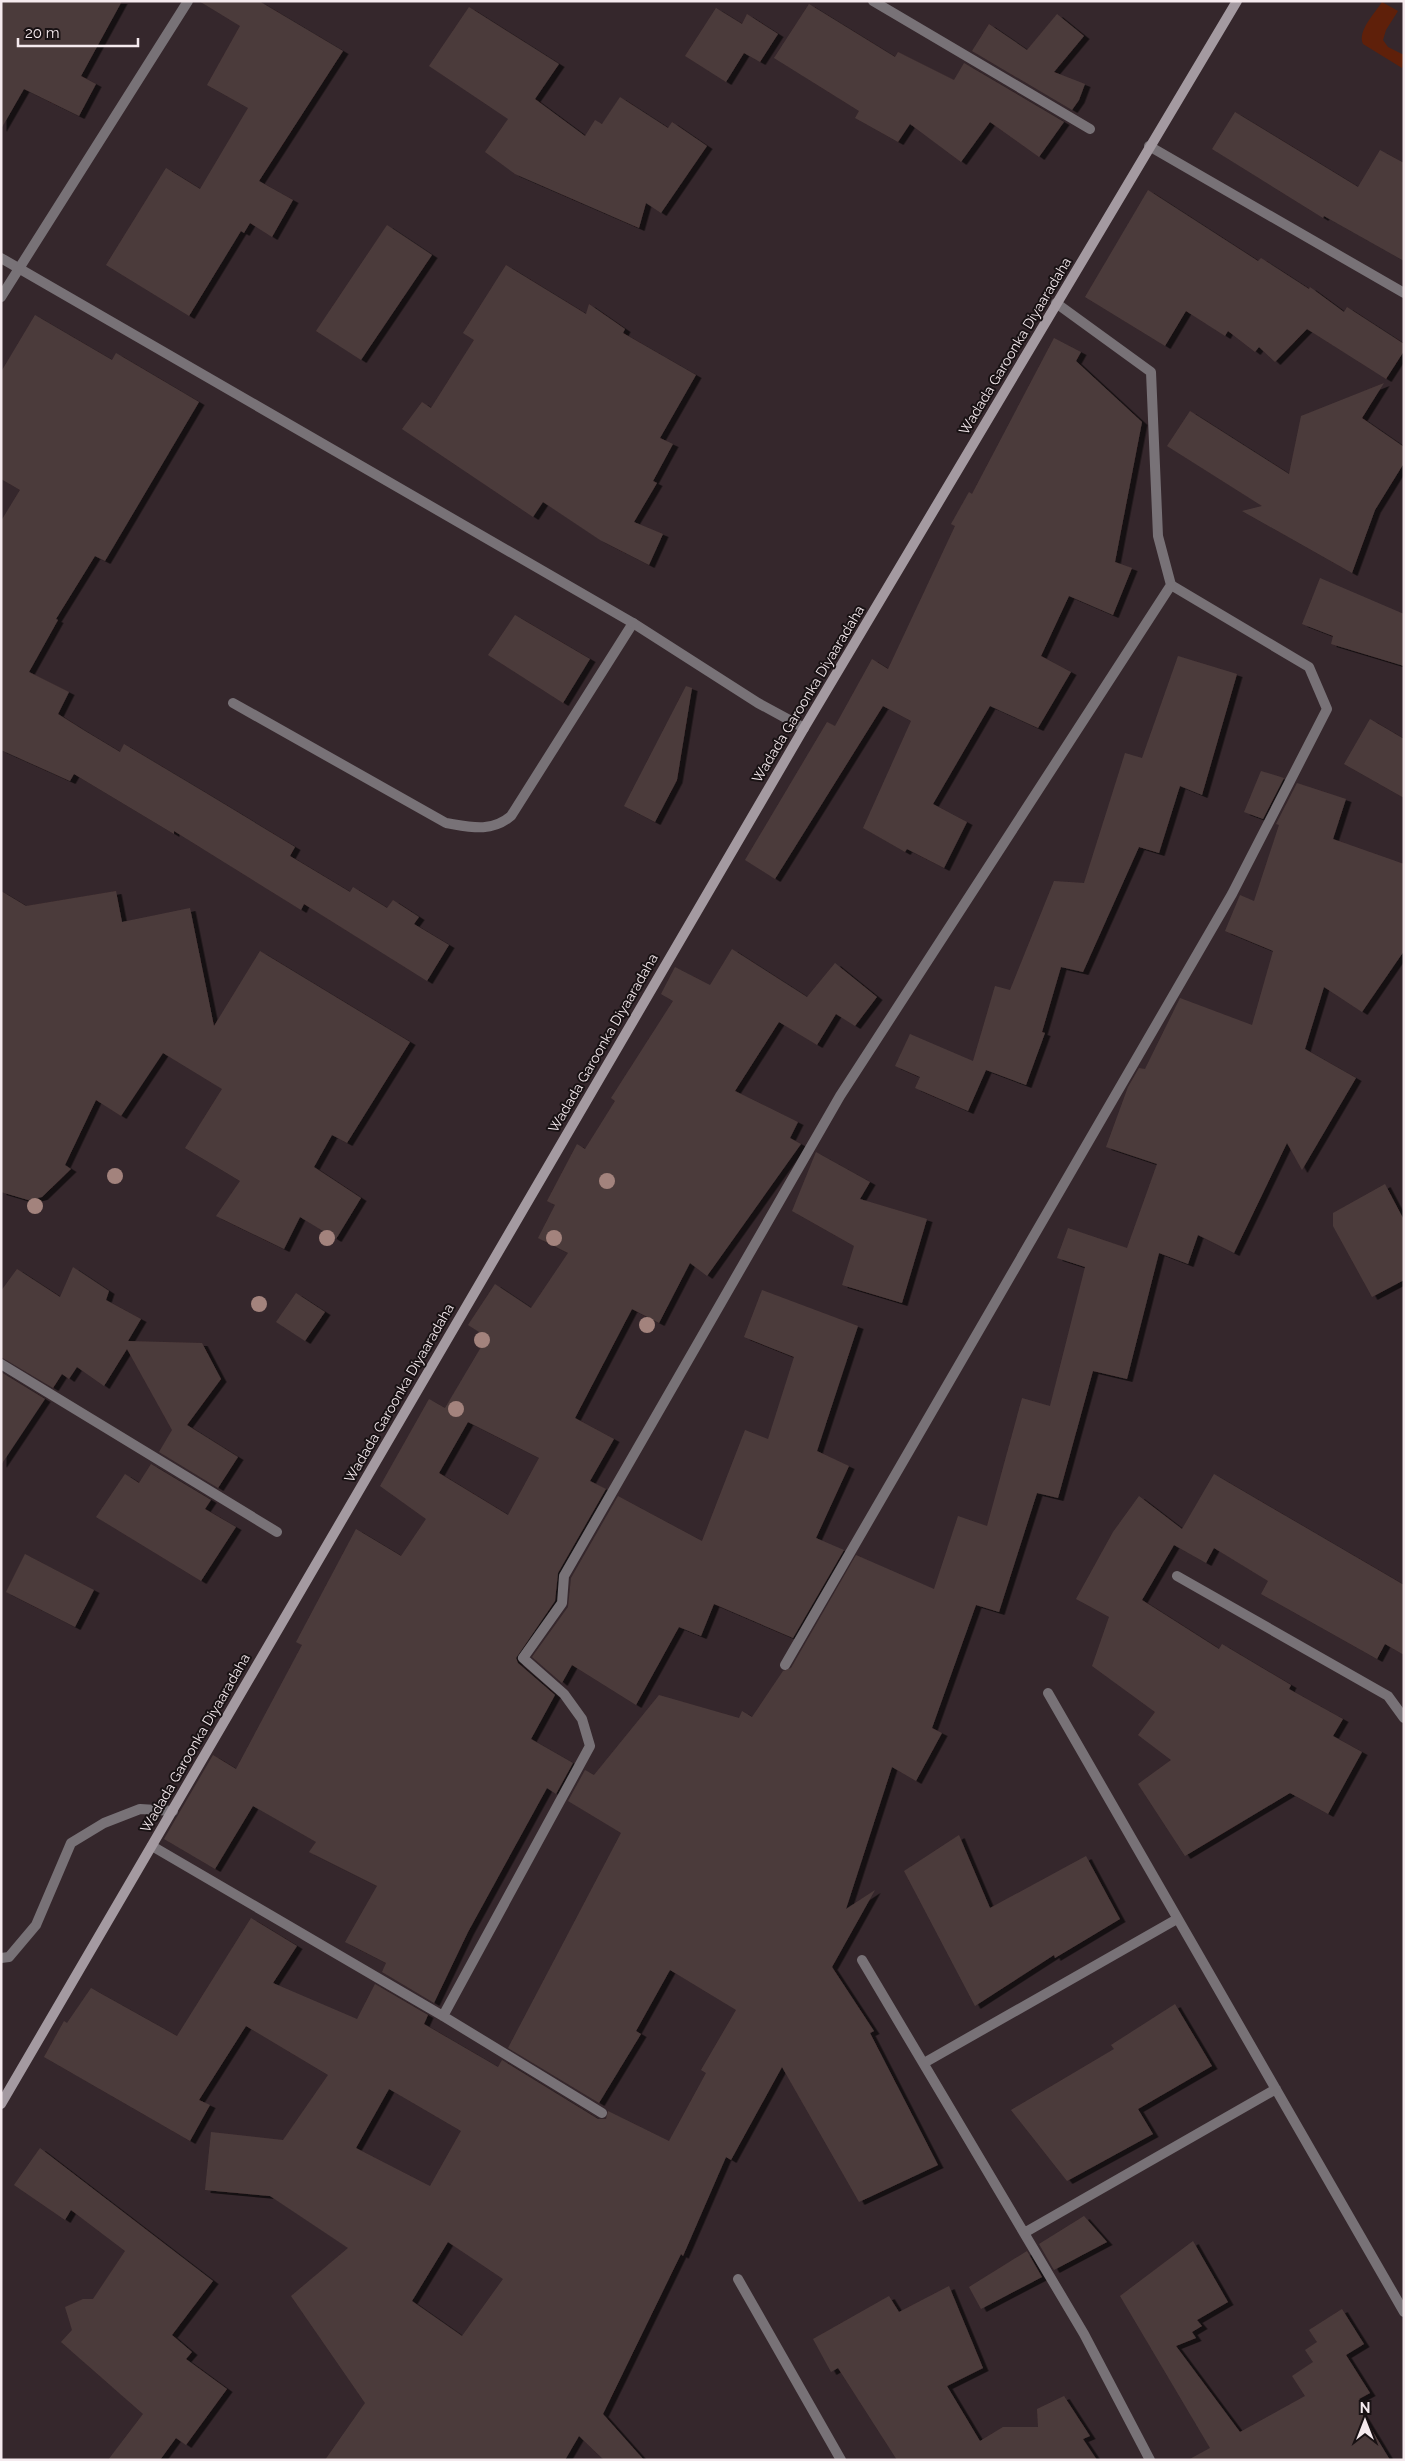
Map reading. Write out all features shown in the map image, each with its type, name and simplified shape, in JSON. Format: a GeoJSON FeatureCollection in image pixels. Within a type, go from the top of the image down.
{"type":"FeatureCollection","features":[{"type":"Feature","properties":{"kind":"main road","name":"Wadada Garoonka Diyaaradaha"},"geometry":{"type":"LineString","coordinates":[[1,2104],[804,728],[1237,1]]}},
{"type":"Feature","properties":{"kind":"street"},"geometry":{"type":"LineString","coordinates":[[1,297],[18,267],[188,1]]}},
{"type":"Feature","properties":{"kind":"street"},"geometry":{"type":"LineString","coordinates":[[873,1],[1090,129]]}},
{"type":"Feature","properties":{"kind":"street"},"geometry":{"type":"LineString","coordinates":[[1149,146],[1404,293]]}},
{"type":"Feature","properties":{"kind":"street"},"geometry":{"type":"LineString","coordinates":[[1,258],[633,623],[758,702],[804,728]]}},
{"type":"Feature","properties":{"kind":"street"},"geometry":{"type":"LineString","coordinates":[[785,1666],[1232,894],[1327,708],[1309,667],[1172,585],[1158,536],[1151,372],[1056,303]]}},
{"type":"Feature","properties":{"kind":"street"},"geometry":{"type":"LineString","coordinates":[[443,2016],[590,1746],[582,1719],[564,1694],[523,1658],[562,1603],[564,1576],[840,1096],[1172,585]]}},
{"type":"Feature","properties":{"kind":"street"},"geometry":{"type":"LineString","coordinates":[[234,702],[446,823],[484,829],[503,823],[511,816],[633,623]]}},
{"type":"Feature","properties":{"kind":"street"},"geometry":{"type":"LineString","coordinates":[[1,1364],[277,1532]]}},
{"type":"Feature","properties":{"kind":"street"},"geometry":{"type":"LineString","coordinates":[[1177,1576],[1388,1696],[1404,1718]]}},
{"type":"Feature","properties":{"kind":"street"},"geometry":{"type":"LineString","coordinates":[[1048,1693],[1404,2312]]}},
{"type":"Feature","properties":{"kind":"street"},"geometry":{"type":"LineString","coordinates":[[1,1958],[8,1957],[36,1925],[71,1843],[104,1823],[140,1809],[172,1810]]}},
{"type":"Feature","properties":{"kind":"street"},"geometry":{"type":"LineString","coordinates":[[152,1846],[443,2016],[602,2113]]}},
{"type":"Feature","properties":{"kind":"street"},"geometry":{"type":"LineString","coordinates":[[924,2063],[1178,1919]]}},
{"type":"Feature","properties":{"kind":"street"},"geometry":{"type":"LineString","coordinates":[[862,1960],[1084,2334],[1150,2460]]}},
{"type":"Feature","properties":{"kind":"street"},"geometry":{"type":"LineString","coordinates":[[1024,2233],[1276,2089]]}},
{"type":"Feature","properties":{"kind":"street"},"geometry":{"type":"LineString","coordinates":[[738,2279],[841,2460]]}},
{"type":"Feature","properties":{"kind":"shaded area"},"geometry":{"type":"Polygon","coordinates":[[[1382,2],[1398,11],[1386,30],[1383,40],[1388,47],[1404,55],[1402,68],[1363,44],[1362,34],[1382,2]]]}},
{"type":"Feature","properties":{"kind":"building"},"geometry":{"type":"Polygon","coordinates":[[[1,1],[122,1],[81,76],[96,84],[79,116],[24,89],[1,129],[1,1]]]}},
{"type":"Feature","properties":{"kind":"building"},"geometry":{"type":"Polygon","coordinates":[[[199,1],[259,1],[343,51],[259,181],[293,200],[272,237],[250,223],[244,233],[241,231],[189,316],[106,265],[166,168],[200,189],[248,108],[207,85],[240,26],[199,1]]]}},
{"type":"Feature","properties":{"kind":"building"},"geometry":{"type":"Polygon","coordinates":[[[809,4],[895,57],[898,52],[954,80],[964,63],[1064,122],[1039,157],[990,122],[961,162],[910,124],[898,142],[855,118],[859,111],[774,58],[809,4]]]}},
{"type":"Feature","properties":{"kind":"building"},"geometry":{"type":"Polygon","coordinates":[[[469,7],[559,64],[535,99],[585,136],[595,120],[602,124],[620,97],[668,128],[672,122],[707,146],[661,213],[646,203],[639,228],[515,174],[485,152],[508,119],[429,66],[469,7]]]}},
{"type":"Feature","properties":{"kind":"building"},"geometry":{"type":"Polygon","coordinates":[[[716,8],[742,24],[747,14],[778,34],[760,62],[744,53],[726,82],[685,56],[716,8]]]}},
{"type":"Feature","properties":{"kind":"building"},"geometry":{"type":"Polygon","coordinates":[[[1057,14],[1084,36],[1054,72],[1085,84],[1079,100],[1072,110],[972,51],[989,24],[1027,50],[1057,14]]]}},
{"type":"Feature","properties":{"kind":"building"},"geometry":{"type":"Polygon","coordinates":[[[1235,112],[1358,187],[1380,150],[1404,163],[1404,261],[1324,216],[1323,218],[1212,149],[1235,112]]]}},
{"type":"Feature","properties":{"kind":"building"},"geometry":{"type":"Polygon","coordinates":[[[1148,190],[1258,261],[1261,258],[1309,289],[1310,287],[1344,312],[1347,307],[1404,344],[1404,351],[1386,379],[1307,329],[1275,362],[1259,347],[1255,352],[1228,331],[1225,336],[1186,311],[1165,346],[1085,297],[1148,190]]]}},
{"type":"Feature","properties":{"kind":"building"},"geometry":{"type":"Polygon","coordinates":[[[387,225],[432,255],[361,360],[316,331],[387,225]]]}},
{"type":"Feature","properties":{"kind":"building"},"geometry":{"type":"Polygon","coordinates":[[[506,265],[586,314],[589,304],[625,329],[623,333],[696,375],[660,438],[673,444],[653,481],[657,483],[634,522],[663,534],[649,565],[600,540],[543,502],[533,517],[402,429],[422,402],[431,408],[474,340],[463,333],[506,265]]]}},
{"type":"Feature","properties":{"kind":"building"},"geometry":{"type":"Polygon","coordinates":[[[35,315],[112,360],[116,353],[199,402],[105,561],[95,556],[56,619],[58,620],[29,672],[69,692],[58,714],[85,731],[120,752],[124,744],[295,847],[290,856],[350,892],[353,887],[387,908],[393,900],[419,917],[414,924],[449,945],[427,981],[304,904],[301,910],[174,831],[174,834],[74,774],[70,781],[1,750],[1,521],[20,490],[1,479],[1,372],[35,315]]]}},
{"type":"Feature","properties":{"kind":"building"},"geometry":{"type":"Polygon","coordinates":[[[1054,338],[1081,352],[1076,361],[1142,422],[1115,562],[1132,568],[1113,615],[1069,596],[1041,656],[1071,672],[1038,728],[990,706],[933,804],[967,822],[944,868],[907,849],[905,852],[863,828],[911,721],[883,706],[775,879],[745,860],[827,722],[835,726],[872,659],[888,669],[955,526],[951,524],[969,492],[972,494],[1054,338]]]}},
{"type":"Feature","properties":{"kind":"building"},"geometry":{"type":"Polygon","coordinates":[[[1384,383],[1362,418],[1404,447],[1404,463],[1375,510],[1352,573],[1242,511],[1262,506],[1167,446],[1190,411],[1289,474],[1301,416],[1384,383]]]}},
{"type":"Feature","properties":{"kind":"building"},"geometry":{"type":"Polygon","coordinates":[[[1320,578],[1404,614],[1404,666],[1331,644],[1333,636],[1302,624],[1320,578]]]}},
{"type":"Feature","properties":{"kind":"building"},"geometry":{"type":"Polygon","coordinates":[[[515,615],[590,659],[563,703],[488,655],[515,615]]]}},
{"type":"Feature","properties":{"kind":"building"},"geometry":{"type":"Polygon","coordinates":[[[1178,656],[1237,674],[1202,795],[1180,786],[1159,853],[1139,847],[1083,972],[1061,967],[1042,1032],[1045,1033],[1026,1085],[986,1070],[968,1111],[915,1088],[920,1077],[895,1066],[910,1034],[973,1061],[995,986],[1010,990],[1054,881],[1084,883],[1125,753],[1142,758],[1178,656]]]}},
{"type":"Feature","properties":{"kind":"building"},"geometry":{"type":"Polygon","coordinates":[[[686,686],[692,688],[677,780],[655,822],[624,806],[686,686]]]}},
{"type":"Feature","properties":{"kind":"building"},"geometry":{"type":"Polygon","coordinates":[[[1370,719],[1404,739],[1404,798],[1344,764],[1370,719]]]}},
{"type":"Feature","properties":{"kind":"building"},"geometry":{"type":"Polygon","coordinates":[[[1261,771],[1284,778],[1263,819],[1244,812],[1261,771]]]}},
{"type":"Feature","properties":{"kind":"building"},"geometry":{"type":"Polygon","coordinates":[[[1297,783],[1346,799],[1333,839],[1404,864],[1404,951],[1362,1012],[1324,987],[1305,1049],[1356,1078],[1302,1170],[1287,1143],[1234,1253],[1198,1235],[1188,1264],[1159,1253],[1127,1379],[1093,1371],[1058,1498],[1037,1493],[999,1612],[976,1605],[932,1728],[942,1733],[916,1781],[892,1767],[846,1909],[875,1890],[832,1967],[874,2031],[870,2033],[938,2165],[859,2202],[782,2067],[731,2160],[726,2157],[683,2256],[681,2254],[603,2414],[644,2460],[604,2460],[579,2436],[565,2460],[325,2460],[365,2403],[291,2296],[348,2248],[270,2196],[205,2190],[211,2132],[283,2140],[328,2075],[246,2026],[199,2100],[210,2105],[190,2141],[44,2057],[64,2021],[67,2023],[91,1988],[177,2036],[251,1918],[297,1946],[273,1983],[357,2019],[375,1984],[428,2015],[424,2024],[498,2067],[502,2060],[598,2119],[606,2119],[608,2111],[669,2141],[706,2073],[701,2070],[736,2010],[670,1970],[636,2031],[641,2034],[599,2103],[508,2048],[621,1833],[568,1801],[585,1770],[594,1775],[659,1695],[739,1718],[742,1711],[752,1717],[783,1671],[791,1668],[856,1555],[934,1589],[958,1516],[987,1526],[1022,1398],[1050,1406],[1085,1267],[1057,1258],[1068,1228],[1127,1248],[1157,1164],[1106,1147],[1128,1087],[1139,1068],[1145,1069],[1180,998],[1252,1025],[1273,951],[1225,931],[1240,895],[1254,901],[1279,825],[1276,824],[1297,783]],[[389,2089],[356,2148],[430,2186],[461,2131],[389,2089]],[[448,2242],[412,2301],[462,2336],[503,2279],[448,2242]]]}},
{"type":"Feature","properties":{"kind":"building"},"geometry":{"type":"Polygon","coordinates":[[[1,891],[26,906],[116,891],[122,922],[190,908],[214,1026],[260,951],[410,1042],[347,1143],[332,1135],[314,1167],[361,1198],[336,1239],[300,1217],[284,1249],[216,1216],[240,1181],[185,1148],[222,1089],[163,1053],[121,1116],[96,1100],[65,1165],[71,1169],[42,1197],[28,1200],[1,1192],[1,891]]]}},
{"type":"Feature","properties":{"kind":"building"},"geometry":{"type":"Polygon","coordinates":[[[732,949],[807,997],[835,963],[877,997],[855,1026],[836,1014],[817,1045],[779,1022],[735,1091],[798,1122],[790,1138],[801,1144],[707,1276],[690,1263],[659,1323],[632,1309],[575,1418],[614,1439],[590,1481],[606,1489],[558,1573],[555,1601],[516,1658],[518,1663],[555,1695],[531,1739],[573,1763],[556,1794],[547,1788],[468,1932],[434,2003],[382,1972],[386,1963],[345,1942],[377,1886],[309,1852],[316,1842],[253,1806],[215,1869],[164,1839],[213,1755],[236,1769],[302,1645],[296,1642],[356,1529],[401,1556],[426,1519],[380,1486],[429,1399],[445,1408],[487,1337],[468,1325],[495,1284],[531,1308],[568,1253],[538,1238],[555,1205],[547,1201],[577,1144],[585,1149],[615,1101],[611,1098],[673,1001],[661,994],[675,967],[710,985],[732,949]],[[468,1422],[439,1473],[508,1515],[539,1458],[468,1422]]]}},
{"type":"Feature","properties":{"kind":"building"},"geometry":{"type":"Polygon","coordinates":[[[816,1152],[870,1182],[860,1199],[927,1219],[902,1303],[842,1285],[854,1246],[792,1211],[816,1152]]]}},
{"type":"Feature","properties":{"kind":"building"},"geometry":{"type":"Polygon","coordinates":[[[1385,1184],[1404,1220],[1404,1280],[1372,1297],[1333,1226],[1333,1213],[1385,1184]]]}},
{"type":"Feature","properties":{"kind":"building"},"geometry":{"type":"Polygon","coordinates":[[[73,1267],[109,1291],[106,1300],[141,1319],[128,1341],[202,1343],[221,1379],[187,1425],[238,1457],[218,1488],[159,1452],[172,1430],[127,1349],[104,1386],[77,1367],[69,1379],[62,1374],[53,1388],[1,1357],[1,1291],[17,1269],[60,1297],[73,1267]]]}},
{"type":"Feature","properties":{"kind":"building"},"geometry":{"type":"Polygon","coordinates":[[[762,1290],[858,1326],[817,1451],[849,1466],[816,1538],[844,1550],[793,1638],[714,1604],[701,1636],[679,1627],[636,1705],[572,1665],[562,1683],[532,1657],[568,1607],[571,1578],[618,1496],[702,1541],[745,1430],[768,1439],[794,1357],[744,1337],[762,1290]]]}},
{"type":"Feature","properties":{"kind":"building"},"geometry":{"type":"Polygon","coordinates":[[[296,1293],[325,1312],[305,1341],[276,1322],[296,1293]]]}},
{"type":"Feature","properties":{"kind":"building"},"geometry":{"type":"Polygon","coordinates":[[[1,1372],[45,1399],[1,1465],[1,1372]]]}},
{"type":"Feature","properties":{"kind":"building"},"geometry":{"type":"Polygon","coordinates":[[[151,1464],[211,1500],[205,1509],[236,1527],[201,1581],[96,1517],[125,1474],[139,1483],[151,1464]]]}},
{"type":"Feature","properties":{"kind":"building"},"geometry":{"type":"Polygon","coordinates":[[[1214,1474],[1404,1585],[1404,1655],[1385,1644],[1377,1659],[1261,1594],[1268,1581],[1214,1548],[1206,1563],[1174,1545],[1142,1600],[1219,1649],[1222,1644],[1291,1685],[1289,1689],[1343,1719],[1333,1736],[1362,1752],[1328,1814],[1290,1793],[1185,1856],[1138,1784],[1171,1760],[1138,1735],[1155,1712],[1092,1666],[1109,1617],[1076,1599],[1113,1532],[1139,1496],[1182,1529],[1214,1474]]]}},
{"type":"Feature","properties":{"kind":"building"},"geometry":{"type":"Polygon","coordinates":[[[25,1554],[94,1590],[75,1627],[6,1592],[25,1554]]]}},
{"type":"Feature","properties":{"kind":"building"},"geometry":{"type":"Polygon","coordinates":[[[959,1835],[990,1908],[1086,1856],[1120,1919],[1055,1958],[1054,1955],[975,2006],[904,1871],[959,1835]]]}},
{"type":"Feature","properties":{"kind":"building"},"geometry":{"type":"Polygon","coordinates":[[[1175,2004],[1212,2066],[1138,2109],[1153,2134],[1067,2181],[1011,2110],[1114,2049],[1111,2045],[1175,2004]]]}},
{"type":"Feature","properties":{"kind":"building"},"geometry":{"type":"Polygon","coordinates":[[[40,2148],[213,2281],[172,2335],[192,2352],[186,2359],[227,2389],[186,2445],[176,2438],[160,2460],[108,2460],[143,2414],[61,2342],[72,2330],[65,2307],[83,2299],[93,2299],[125,2251],[71,2210],[65,2220],[14,2185],[40,2148]]]}},
{"type":"Feature","properties":{"kind":"building"},"geometry":{"type":"Polygon","coordinates":[[[1084,2216],[1107,2242],[1054,2270],[1039,2244],[1084,2216]]]}},
{"type":"Feature","properties":{"kind":"building"},"geometry":{"type":"Polygon","coordinates":[[[1193,2241],[1228,2302],[1197,2320],[1202,2326],[1192,2332],[1196,2338],[1176,2346],[1240,2432],[1305,2396],[1292,2376],[1313,2362],[1305,2350],[1317,2342],[1309,2330],[1342,2309],[1364,2344],[1346,2355],[1370,2393],[1359,2399],[1366,2409],[1361,2412],[1390,2460],[1188,2460],[1210,2448],[1120,2296],[1193,2241]]]}},
{"type":"Feature","properties":{"kind":"building"},"geometry":{"type":"Polygon","coordinates":[[[1027,2251],[1042,2277],[981,2309],[969,2287],[1027,2251]]]}},
{"type":"Feature","properties":{"kind":"building"},"geometry":{"type":"Polygon","coordinates":[[[949,2286],[983,2368],[947,2386],[980,2441],[1003,2427],[1038,2427],[1037,2409],[1064,2396],[1090,2436],[1083,2439],[1097,2460],[897,2460],[838,2368],[831,2372],[813,2339],[889,2296],[899,2312],[949,2286]]]}}]}
